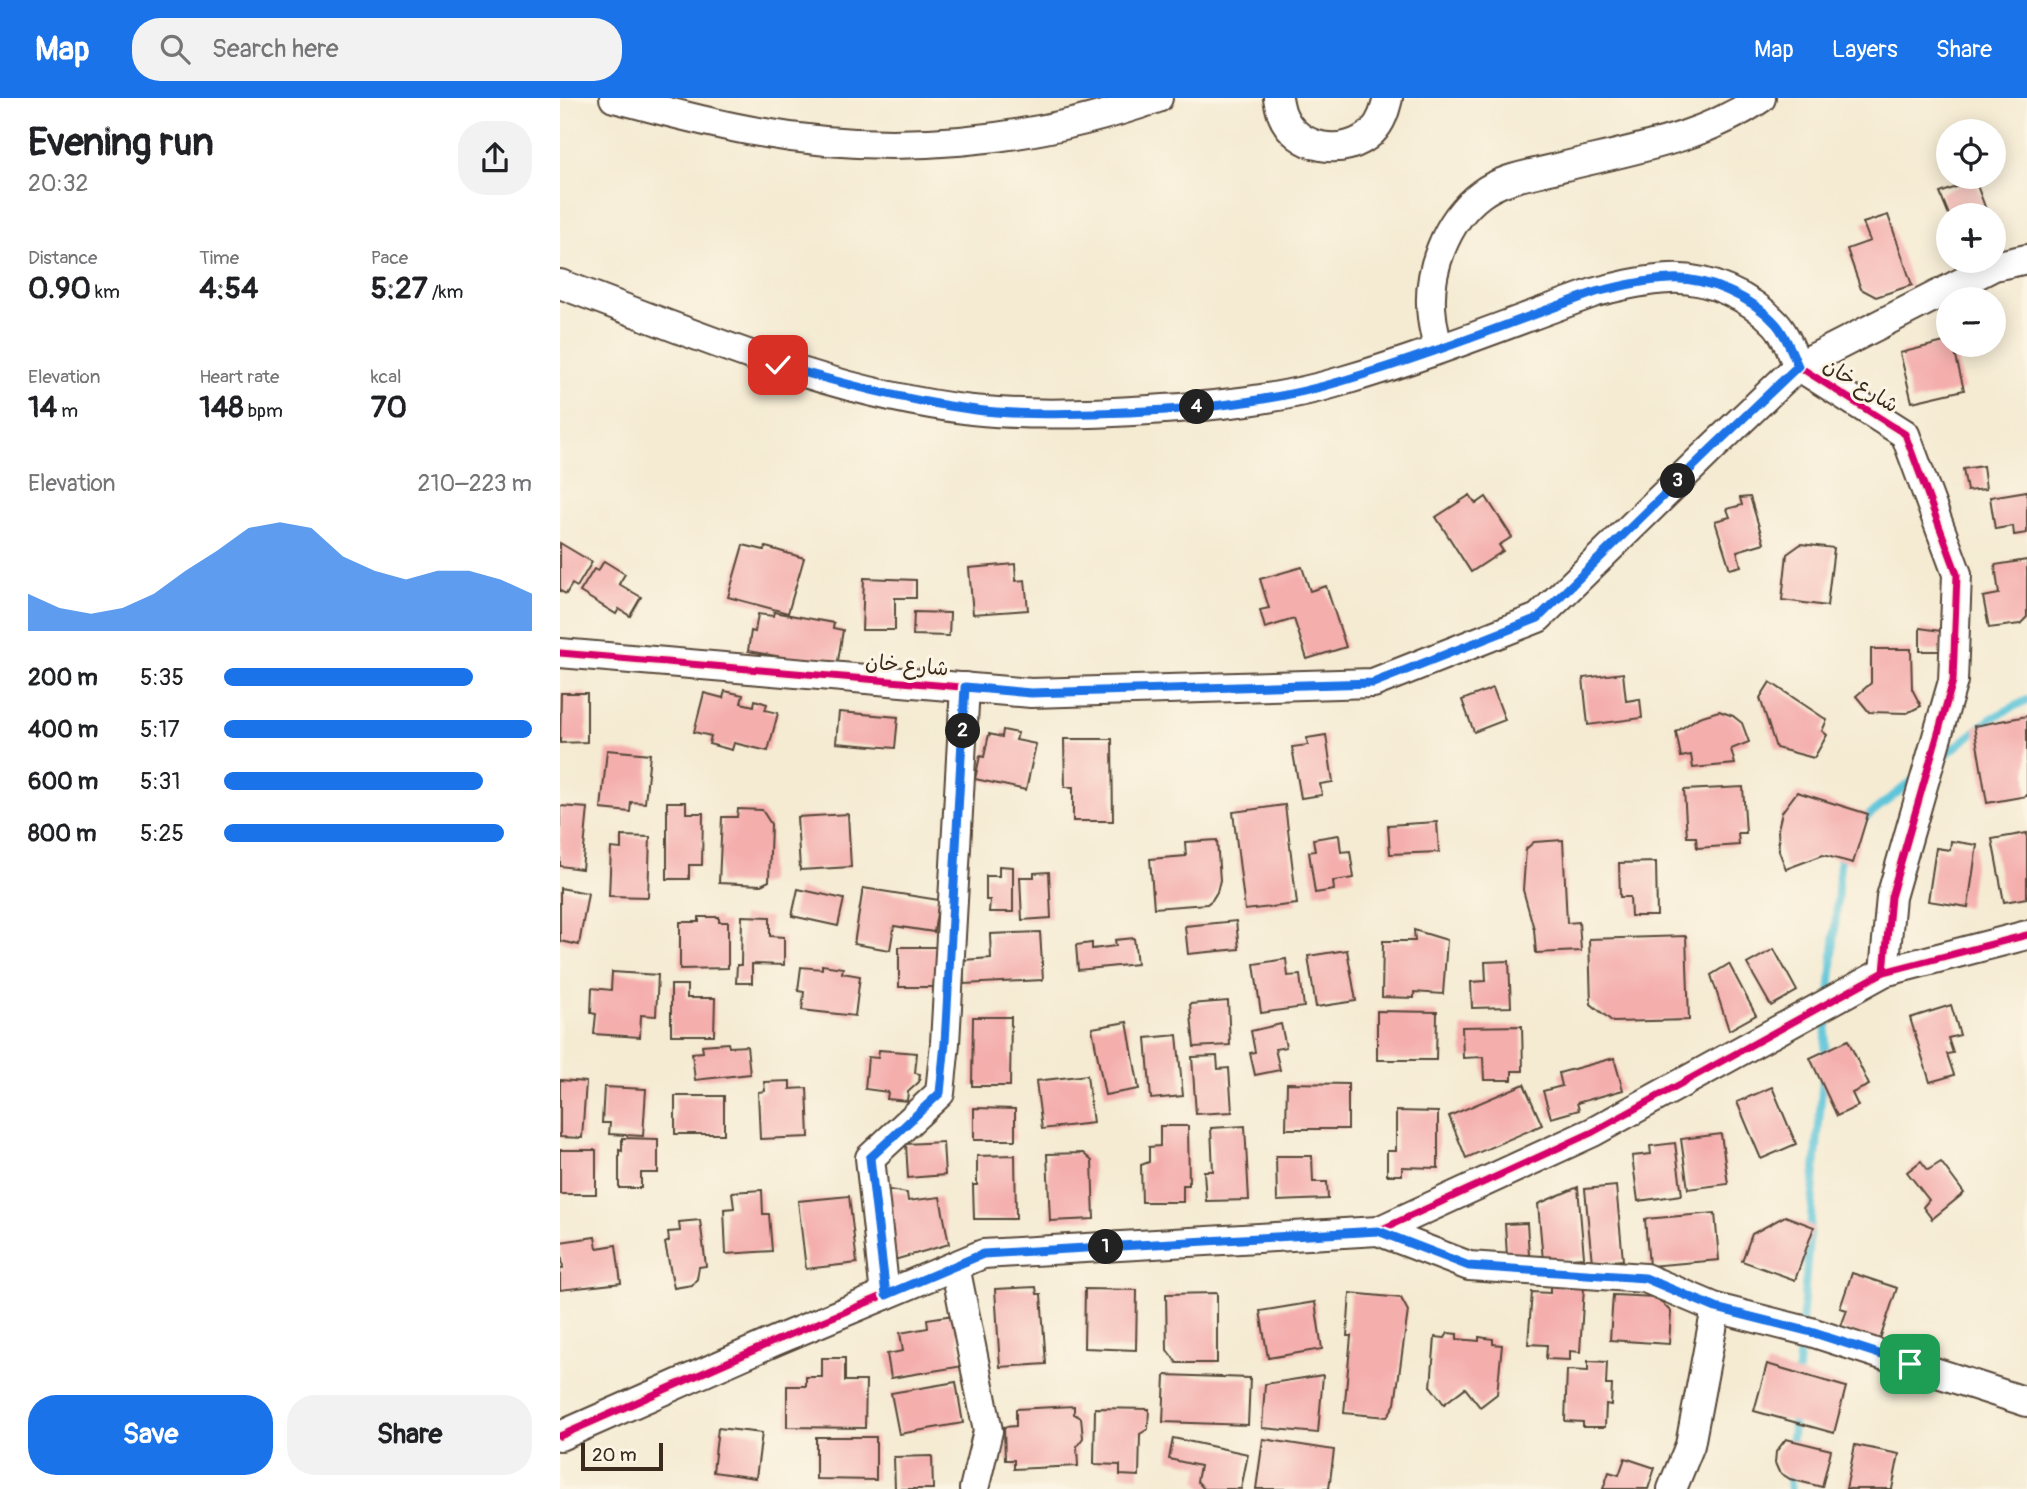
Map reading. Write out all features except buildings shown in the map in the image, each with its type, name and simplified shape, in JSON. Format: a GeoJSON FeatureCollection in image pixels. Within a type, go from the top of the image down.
{"type":"FeatureCollection","features":[{"type":"Feature","properties":{"kind":"street"},"geometry":{"type":"LineString","coordinates":[[614,98],[760,132],[826,141],[899,144],[1038,131],[1158,98]]}},
{"type":"Feature","properties":{"kind":"street"},"geometry":{"type":"LineString","coordinates":[[1276,101],[1292,130],[1306,141],[1323,147],[1342,147],[1359,142],[1373,131],[1384,116],[1388,98]]}},
{"type":"Feature","properties":{"kind":"street"},"geometry":{"type":"LineString","coordinates":[[1438,348],[1431,315],[1432,288],[1437,265],[1453,224],[1466,207],[1483,192],[1509,180],[1661,143],[1708,128],[1761,98]]}},
{"type":"Feature","properties":{"kind":"street"},"geometry":{"type":"LineString","coordinates":[[560,284],[778,365],[858,387],[972,410],[1040,414],[1207,407],[1272,398],[1340,382],[1596,292],[1672,278],[1698,282],[1734,293],[1755,305],[1778,326],[1798,366],[1994,266],[2027,258]]}},
{"type":"Feature","properties":{"kind":"street","name":"شارع خان"},"geometry":{"type":"LineString","coordinates":[[560,653],[1031,693],[1373,683],[1538,618],[1798,366],[1905,434],[1957,574],[1953,681],[1891,897],[1884,972]]}},
{"type":"Feature","properties":{"kind":"street"},"geometry":{"type":"LineString","coordinates":[[886,1295],[870,1158],[940,1093],[965,687]]}},
{"type":"Feature","properties":{"kind":"street"},"geometry":{"type":"LineString","coordinates":[[560,1436],[775,1341],[983,1254],[1378,1231],[1593,1132],[1884,972],[2027,935]]}},
{"type":"Feature","properties":{"kind":"street"},"geometry":{"type":"LineString","coordinates":[[1378,1231],[1469,1266],[1645,1278],[1716,1308],[1811,1332],[2027,1402]]}},
{"type":"Feature","properties":{"kind":"street"},"geometry":{"type":"LineString","coordinates":[[954,1266],[988,1432],[974,1489]]}},
{"type":"Feature","properties":{"kind":"street"},"geometry":{"type":"LineString","coordinates":[[1671,1489],[1690,1445],[1716,1308]]}},
{"type":"Feature","properties":{"kind":"waterway"},"geometry":{"type":"LineString","coordinates":[[1940,759],[1992,718],[2027,700]]}},
{"type":"Feature","properties":{"kind":"waterway"},"geometry":{"type":"LineString","coordinates":[[1860,822],[1916,778]]}},
{"type":"Feature","properties":{"kind":"waterway"},"geometry":{"type":"LineString","coordinates":[[1830,994],[1841,850]]}},
{"type":"Feature","properties":{"kind":"waterway"},"geometry":{"type":"LineString","coordinates":[[1824,1061],[1828,1011]]}},
{"type":"Feature","properties":{"kind":"waterway"},"geometry":{"type":"LineString","coordinates":[[1797,1381],[1823,1077]]}},
{"type":"Feature","properties":{"kind":"waterway"},"geometry":{"type":"LineString","coordinates":[[1791,1451],[1794,1412]]}},
{"type":"Feature","properties":{"kind":"waterway"},"geometry":{"type":"LineString","coordinates":[[1789,1471],[1791,1489]]}},
{"type":"Feature","properties":{"kind":"cycle path"},"geometry":{"type":"LineString","coordinates":[[560,653],[1031,693],[1373,683],[1538,618],[1798,366],[1905,434],[1957,574],[1953,681],[1891,897],[1884,972]]}},
{"type":"Feature","properties":{"kind":"cycle path"},"geometry":{"type":"LineString","coordinates":[[560,1436],[775,1341],[983,1254],[1378,1231],[1593,1132],[1884,972],[2027,935]]}},
{"type":"Feature","properties":{"kind":"route"},"geometry":{"type":"LineString","coordinates":[[778,365],[918,401],[972,410],[1040,414],[1207,407],[1272,398],[1340,382],[1596,292],[1635,283],[1672,278],[1698,282],[1734,293],[1755,305],[1778,326],[1798,366],[1538,618],[1373,683],[1031,693],[965,687],[940,1093],[870,1158],[886,1295],[983,1254],[1378,1231],[1469,1266],[1645,1278],[1716,1308],[1811,1332],[1910,1364]]}}]}
